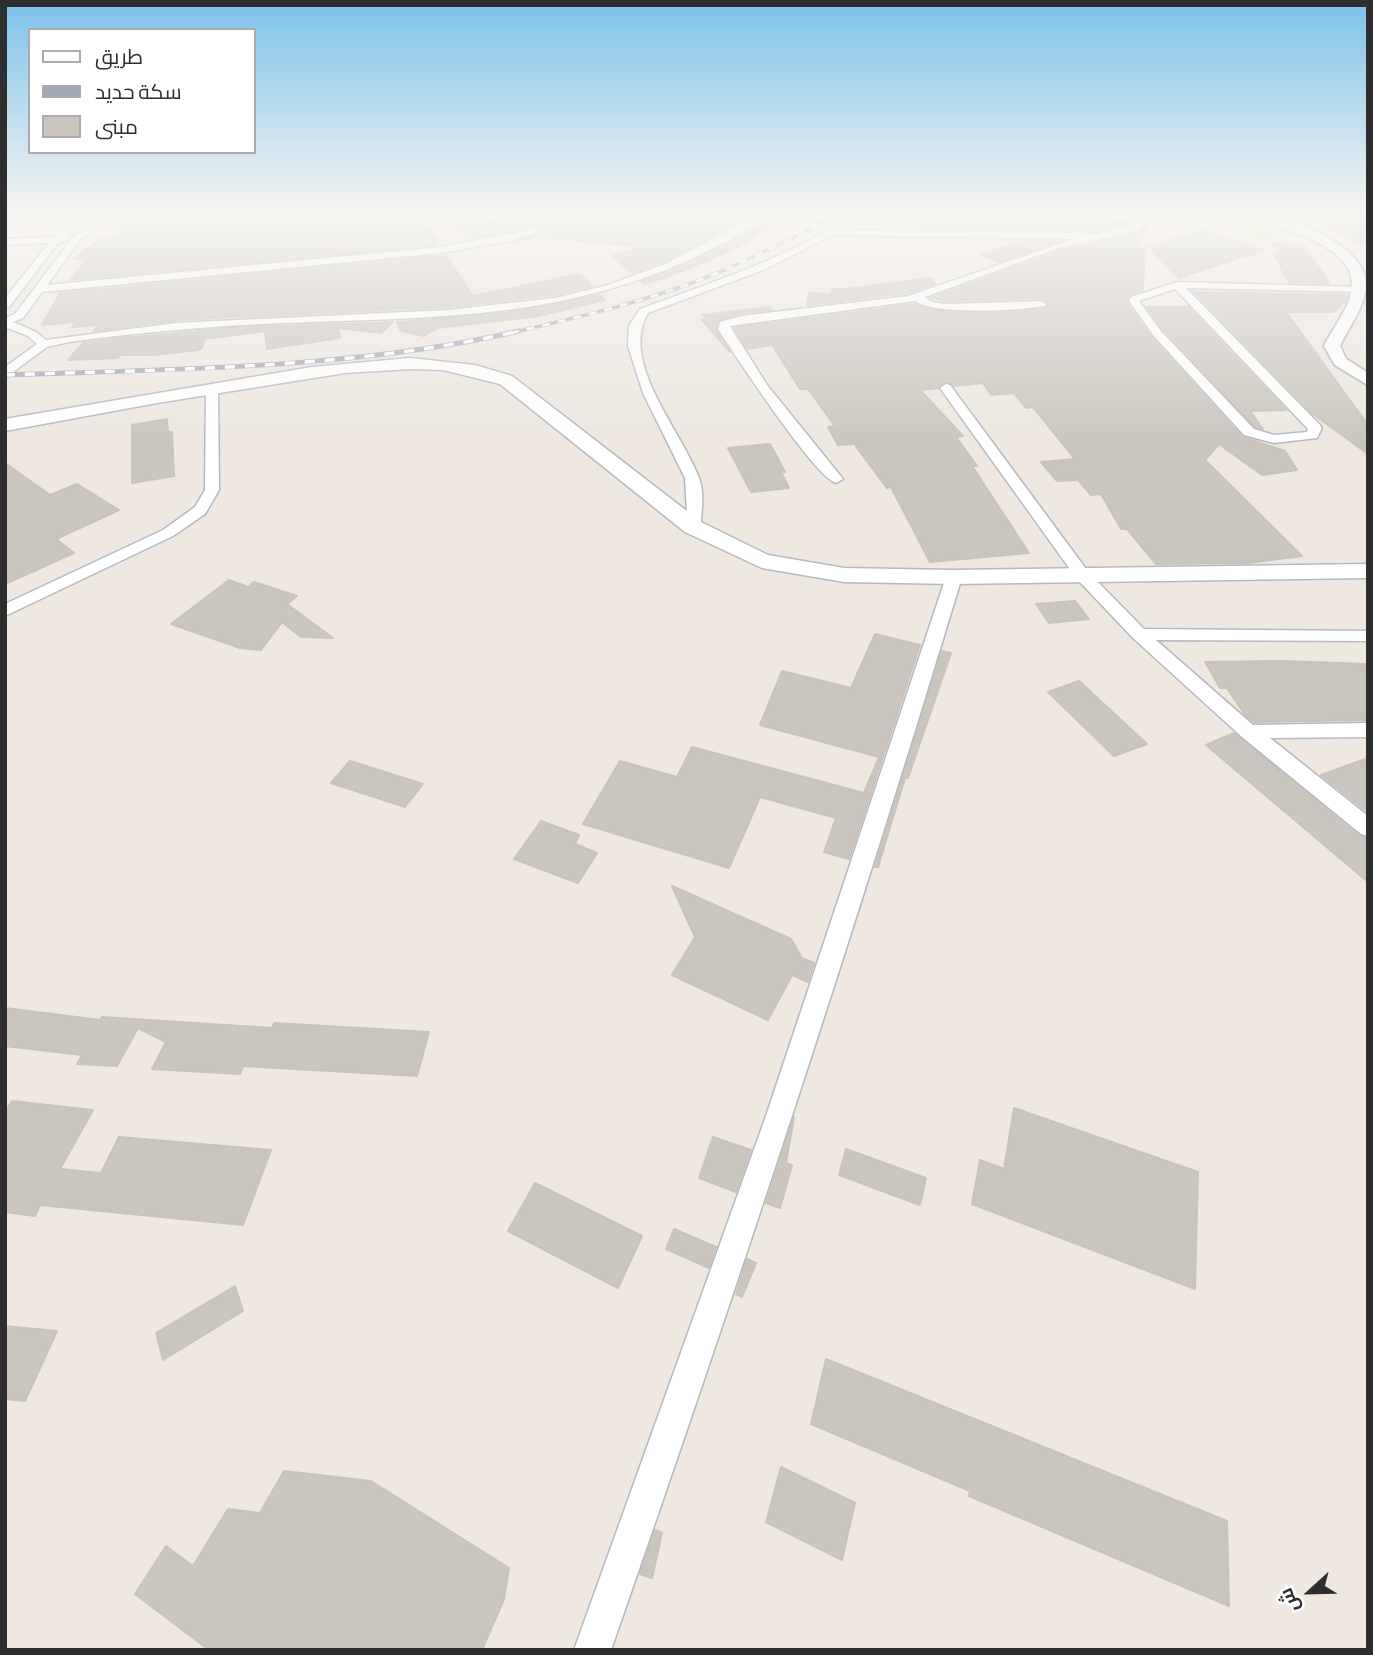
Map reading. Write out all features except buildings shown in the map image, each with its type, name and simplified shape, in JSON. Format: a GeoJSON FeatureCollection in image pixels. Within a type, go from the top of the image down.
{"type":"FeatureCollection","features":[{"type":"Feature","properties":{"kind":"main road"},"geometry":{"type":"LineString","coordinates":[[5,425],[212,388],[346,368],[410,363],[480,370],[506,380],[531,397],[693,527],[762,561],[844,575],[954,577],[1368,571]]}},
{"type":"Feature","properties":{"kind":"street"},"geometry":{"type":"LineString","coordinates":[[5,306],[20,287]]}},
{"type":"Feature","properties":{"kind":"street"},"geometry":{"type":"LineString","coordinates":[[5,322],[19,316],[38,289],[59,287]]}},
{"type":"Feature","properties":{"kind":"street"},"geometry":{"type":"LineString","coordinates":[[5,374],[44,344],[234,320],[482,309],[556,300],[608,287]]}},
{"type":"Feature","properties":{"kind":"street"},"geometry":{"type":"LineString","coordinates":[[693,527],[693,481],[673,435],[641,378],[633,334],[637,318],[644,311],[706,287]]}},
{"type":"Feature","properties":{"kind":"street"},"geometry":{"type":"LineString","coordinates":[[836,479],[775,408],[749,371],[724,324],[741,319],[901,300],[944,287]]}},
{"type":"Feature","properties":{"kind":"street"},"geometry":{"type":"LineString","coordinates":[[1170,287],[1134,301],[1157,333],[1249,432],[1274,439],[1312,435],[1315,428],[1179,287]]}},
{"type":"Feature","properties":{"kind":"street"},"geometry":{"type":"LineString","coordinates":[[1279,287],[1359,289],[1332,346],[1333,353],[1341,362],[1368,380]]}},
{"type":"Feature","properties":{"kind":"street"},"geometry":{"type":"LineString","coordinates":[[920,296],[920,300],[929,305],[944,307],[1041,304]]}},
{"type":"Feature","properties":{"kind":"street"},"geometry":{"type":"LineString","coordinates":[[5,317],[19,316]]}},
{"type":"Feature","properties":{"kind":"street"},"geometry":{"type":"LineString","coordinates":[[5,322],[32,334],[44,344]]}},
{"type":"Feature","properties":{"kind":"street"},"geometry":{"type":"LineString","coordinates":[[5,611],[168,533],[193,518],[208,504],[212,490],[212,388]]}},
{"type":"Feature","properties":{"kind":"street"},"geometry":{"type":"LineString","coordinates":[[946,388],[1083,576],[1139,634],[1249,732],[1368,828]]}},
{"type":"Feature","properties":{"kind":"street"},"geometry":{"type":"LineString","coordinates":[[592,1650],[707,1333],[894,771],[954,577]]}},
{"type":"Feature","properties":{"kind":"street"},"geometry":{"type":"LineString","coordinates":[[1139,634],[1368,636]]}},
{"type":"Feature","properties":{"kind":"street"},"geometry":{"type":"LineString","coordinates":[[1249,732],[1368,730]]}},
{"type":"Feature","properties":{"kind":"railway"},"geometry":{"type":"LineString","coordinates":[[511,333],[628,304],[679,287]]}},
{"type":"Feature","properties":{"kind":"railway"},"geometry":{"type":"LineString","coordinates":[[5,375],[329,360],[457,344],[519,331]]}}]}
